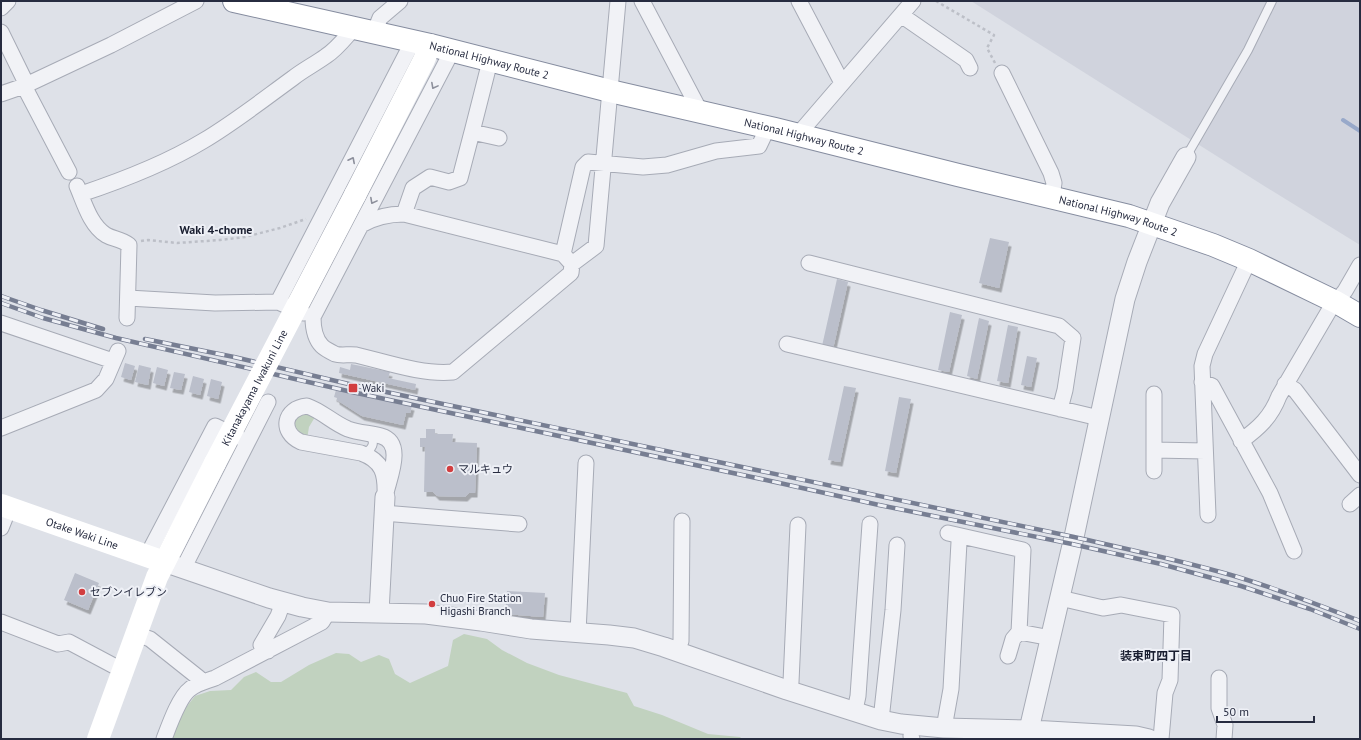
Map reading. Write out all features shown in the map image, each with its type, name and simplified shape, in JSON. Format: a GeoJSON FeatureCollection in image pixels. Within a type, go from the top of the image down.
{"type":"FeatureCollection","features":[{"type":"Feature","properties":{"kind":"main road","name":"National Highway Route 2"},"geometry":{"type":"LineString","coordinates":[[234,1],[422,43],[610,91],[768,127],[1129,216],[1213,245],[1249,260],[1336,302],[1360,316]]}},
{"type":"Feature","properties":{"kind":"main road","name":"Kitanakayama Iwakuni Line"},"geometry":{"type":"LineString","coordinates":[[98,739],[136,634],[165,562],[424,60],[422,43]]}},
{"type":"Feature","properties":{"kind":"main road","name":"Otake Waki Line"},"geometry":{"type":"LineString","coordinates":[[5,506],[165,562]]}},
{"type":"Feature","properties":{"kind":"street"},"geometry":{"type":"LineString","coordinates":[[1,8],[8,1]]}},
{"type":"Feature","properties":{"kind":"street"},"geometry":{"type":"LineString","coordinates":[[1,94],[24,86],[111,45],[196,1]]}},
{"type":"Feature","properties":{"kind":"street"},"geometry":{"type":"LineString","coordinates":[[75,184],[125,179],[156,166],[203,141],[298,74],[327,56],[342,42],[364,30],[400,1]]}},
{"type":"Feature","properties":{"kind":"street"},"geometry":{"type":"LineString","coordinates":[[361,225],[373,218],[393,214],[404,214],[568,259],[596,246],[618,1]]}},
{"type":"Feature","properties":{"kind":"street"},"geometry":{"type":"LineString","coordinates":[[642,1],[700,111]]}},
{"type":"Feature","properties":{"kind":"street"},"geometry":{"type":"LineString","coordinates":[[799,1],[840,79],[843,82]]}},
{"type":"Feature","properties":{"kind":"street"},"geometry":{"type":"LineString","coordinates":[[800,136],[802,130],[913,1]]}},
{"type":"Feature","properties":{"kind":"street"},"geometry":{"type":"LineString","coordinates":[[901,15],[966,60],[970,68]]}},
{"type":"Feature","properties":{"kind":"street"},"geometry":{"type":"LineString","coordinates":[[1,32],[25,81],[24,86],[96,226],[107,235],[122,240],[129,245],[127,318]]}},
{"type":"Feature","properties":{"kind":"street"},"geometry":{"type":"LineString","coordinates":[[278,302],[321,219],[422,43]]}},
{"type":"Feature","properties":{"kind":"street"},"geometry":{"type":"LineString","coordinates":[[452,51],[313,317],[313,329],[316,339],[322,346],[336,354],[354,355],[440,373],[452,372],[571,273],[568,259],[583,167],[588,162],[643,167],[667,165],[716,151],[759,146],[768,127]]}},
{"type":"Feature","properties":{"kind":"street"},"geometry":{"type":"LineString","coordinates":[[404,214],[413,188],[430,177],[449,182],[460,178],[490,61]]}},
{"type":"Feature","properties":{"kind":"street"},"geometry":{"type":"LineString","coordinates":[[1002,73],[1051,173],[1054,183],[1052,196]]}},
{"type":"Feature","properties":{"kind":"street"},"geometry":{"type":"LineString","coordinates":[[472,132],[499,138]]}},
{"type":"Feature","properties":{"kind":"street"},"geometry":{"type":"LineString","coordinates":[[1031,730],[1031,721],[1060,598],[1125,299],[1137,262],[1160,203],[1186,157]]}},
{"type":"Feature","properties":{"kind":"street"},"geometry":{"type":"LineString","coordinates":[[1208,515],[1202,366],[1205,354],[1249,260]]}},
{"type":"Feature","properties":{"kind":"street"},"geometry":{"type":"LineString","coordinates":[[809,263],[1059,326],[1072,338],[1065,390],[1060,409]]}},
{"type":"Feature","properties":{"kind":"street"},"geometry":{"type":"LineString","coordinates":[[1241,441],[1256,431],[1274,410],[1279,396],[1330,309],[1345,291],[1360,265]]}},
{"type":"Feature","properties":{"kind":"street"},"geometry":{"type":"LineString","coordinates":[[128,298],[215,303],[278,302],[313,317]]}},
{"type":"Feature","properties":{"kind":"street"},"geometry":{"type":"LineString","coordinates":[[1,323],[115,356],[106,379],[96,390],[1,428]]}},
{"type":"Feature","properties":{"kind":"street"},"geometry":{"type":"LineString","coordinates":[[787,344],[1099,418]]}},
{"type":"Feature","properties":{"kind":"street"},"geometry":{"type":"LineString","coordinates":[[1202,382],[1212,386],[1270,493],[1294,551]]}},
{"type":"Feature","properties":{"kind":"street"},"geometry":{"type":"LineString","coordinates":[[1286,384],[1295,390],[1360,475]]}},
{"type":"Feature","properties":{"kind":"street"},"geometry":{"type":"LineString","coordinates":[[1154,394],[1154,471]]}},
{"type":"Feature","properties":{"kind":"street"},"geometry":{"type":"LineString","coordinates":[[165,562],[248,442],[268,402]]}},
{"type":"Feature","properties":{"kind":"street"},"geometry":{"type":"LineString","coordinates":[[379,613],[385,476],[382,468],[369,456],[361,453],[301,442],[294,439],[289,433],[287,425],[288,417],[293,411],[300,407],[307,406],[315,409],[345,428],[382,436],[389,439],[393,446],[394,454],[392,471],[384,505]]}},
{"type":"Feature","properties":{"kind":"street"},"geometry":{"type":"LineString","coordinates":[[165,562],[214,426],[248,442]]}},
{"type":"Feature","properties":{"kind":"street"},"geometry":{"type":"LineString","coordinates":[[1154,450],[1205,451]]}},
{"type":"Feature","properties":{"kind":"street"},"geometry":{"type":"LineString","coordinates":[[578,633],[586,463]]}},
{"type":"Feature","properties":{"kind":"street"},"geometry":{"type":"LineString","coordinates":[[384,505],[519,524]]}},
{"type":"Feature","properties":{"kind":"street"},"geometry":{"type":"LineString","coordinates":[[1,528],[5,506]]}},
{"type":"Feature","properties":{"kind":"street"},"geometry":{"type":"LineString","coordinates":[[677,651],[681,641],[682,521]]}},
{"type":"Feature","properties":{"kind":"street"},"geometry":{"type":"LineString","coordinates":[[855,710],[858,688],[870,524]]}},
{"type":"Feature","properties":{"kind":"street"},"geometry":{"type":"LineString","coordinates":[[788,690],[791,682],[798,525]]}},
{"type":"Feature","properties":{"kind":"street"},"geometry":{"type":"LineString","coordinates":[[944,728],[950,689],[960,542],[954,535],[1023,550],[1019,632],[1013,639],[1008,656]]}},
{"type":"Feature","properties":{"kind":"street"},"geometry":{"type":"LineString","coordinates":[[881,720],[894,610],[897,545]]}},
{"type":"Feature","properties":{"kind":"street"},"geometry":{"type":"LineString","coordinates":[[165,562],[283,602],[328,612],[426,614],[531,629],[634,638],[677,651],[788,690],[855,710],[912,732],[944,728],[1031,730],[1087,736],[1136,736],[1149,739]]}},
{"type":"Feature","properties":{"kind":"street"},"geometry":{"type":"LineString","coordinates":[[1060,598],[1103,608],[1122,605],[1172,615],[1170,680],[1165,693],[1161,739]]}},
{"type":"Feature","properties":{"kind":"street"},"geometry":{"type":"LineString","coordinates":[[268,652],[261,645],[278,616],[283,602]]}},
{"type":"Feature","properties":{"kind":"street"},"geometry":{"type":"LineString","coordinates":[[164,739],[183,696],[189,689],[268,652],[322,622],[328,612]]}},
{"type":"Feature","properties":{"kind":"street"},"geometry":{"type":"LineString","coordinates":[[1,622],[58,644],[69,642],[116,667],[124,669]]}},
{"type":"Feature","properties":{"kind":"street"},"geometry":{"type":"LineString","coordinates":[[1019,632],[1051,638]]}},
{"type":"Feature","properties":{"kind":"street"},"geometry":{"type":"LineString","coordinates":[[136,634],[150,639],[199,678],[200,683]]}},
{"type":"Feature","properties":{"kind":"street"},"geometry":{"type":"LineString","coordinates":[[1219,678],[1219,708],[1225,725],[1224,739]]}},
{"type":"Feature","properties":{"kind":"lane"},"geometry":{"type":"LineString","coordinates":[[1186,157],[1248,50],[1272,1]]}},
{"type":"Feature","properties":{"kind":"lane"},"geometry":{"type":"LineString","coordinates":[[361,453],[367,452],[372,448],[373,442],[370,436],[365,433]]}},
{"type":"Feature","properties":{"kind":"path"},"geometry":{"type":"LineString","coordinates":[[936,1],[994,35],[987,48],[1002,73]]}},
{"type":"Feature","properties":{"kind":"path"},"geometry":{"type":"LineString","coordinates":[[129,245],[148,240],[176,243],[245,237],[280,228],[304,219],[317,217],[321,219]]}},
{"type":"Feature","properties":{"kind":"shaded area"},"geometry":{"type":"Polygon","coordinates":[[[971,1],[1360,1],[1360,245],[1269,189],[971,1]]]}},
{"type":"Feature","properties":{"kind":"green space"},"geometry":{"type":"Polygon","coordinates":[[[305,412],[315,417],[309,427],[307,439],[297,431],[295,426],[295,419],[305,412]]]}},
{"type":"Feature","properties":{"kind":"green space"},"geometry":{"type":"Polygon","coordinates":[[[464,634],[487,639],[502,650],[527,663],[559,675],[627,693],[634,706],[662,715],[708,734],[740,737],[742,739],[171,739],[180,715],[195,696],[210,691],[231,690],[244,677],[256,672],[271,682],[281,682],[309,665],[336,653],[349,654],[361,662],[379,655],[389,659],[395,674],[410,683],[448,666],[453,640],[464,634]]]}},
{"type":"Feature","properties":{"kind":"building"},"geometry":{"type":"Polygon","coordinates":[[[990,238],[1009,242],[999,288],[979,283],[990,238]]]}},
{"type":"Feature","properties":{"kind":"building"},"geometry":{"type":"Polygon","coordinates":[[[837,279],[848,282],[833,349],[822,346],[837,279]]]}},
{"type":"Feature","properties":{"kind":"building"},"geometry":{"type":"Polygon","coordinates":[[[950,312],[962,315],[949,372],[938,370],[950,312]]]}},
{"type":"Feature","properties":{"kind":"building"},"geometry":{"type":"Polygon","coordinates":[[[979,318],[989,321],[977,379],[967,376],[979,318]]]}},
{"type":"Feature","properties":{"kind":"building"},"geometry":{"type":"Polygon","coordinates":[[[1008,325],[1018,327],[1008,383],[997,381],[1008,325]]]}},
{"type":"Feature","properties":{"kind":"building"},"geometry":{"type":"Polygon","coordinates":[[[1027,356],[1037,358],[1031,387],[1021,385],[1027,356]]]}},
{"type":"Feature","properties":{"kind":"building"},"geometry":{"type":"Polygon","coordinates":[[[125,363],[135,366],[131,380],[121,377],[125,363]]]}},
{"type":"Feature","properties":{"kind":"building"},"geometry":{"type":"Polygon","coordinates":[[[351,364],[390,372],[388,378],[416,384],[415,390],[339,373],[340,367],[350,370],[351,364]]]}},
{"type":"Feature","properties":{"kind":"building"},"geometry":{"type":"Polygon","coordinates":[[[139,365],[151,368],[148,385],[135,382],[139,365]]]}},
{"type":"Feature","properties":{"kind":"building"},"geometry":{"type":"Polygon","coordinates":[[[157,367],[168,370],[164,386],[153,383],[157,367]]]}},
{"type":"Feature","properties":{"kind":"building"},"geometry":{"type":"Polygon","coordinates":[[[174,372],[185,374],[181,390],[170,388],[174,372]]]}},
{"type":"Feature","properties":{"kind":"building"},"geometry":{"type":"Polygon","coordinates":[[[193,376],[204,379],[200,395],[189,392],[193,376]]]}},
{"type":"Feature","properties":{"kind":"building"},"geometry":{"type":"Polygon","coordinates":[[[211,379],[222,382],[218,399],[207,396],[211,379]]]}},
{"type":"Feature","properties":{"kind":"building"},"geometry":{"type":"Polygon","coordinates":[[[844,386],[856,388],[840,462],[828,460],[844,386]]]}},
{"type":"Feature","properties":{"kind":"building"},"geometry":{"type":"Polygon","coordinates":[[[336,390],[412,406],[410,413],[406,413],[403,425],[362,416],[334,397],[336,390]]]}},
{"type":"Feature","properties":{"kind":"building"},"geometry":{"type":"Polygon","coordinates":[[[899,397],[911,399],[896,473],[885,471],[899,397]]]}},
{"type":"Feature","properties":{"kind":"building","name":"マルキュウ"},"geometry":{"type":"Polygon","coordinates":[[[426,429],[435,429],[435,434],[453,434],[452,442],[477,443],[475,493],[469,493],[465,497],[437,496],[433,492],[424,492],[425,447],[420,447],[420,438],[426,438],[426,429]]]}},
{"type":"Feature","properties":{"kind":"building","name":"セブンイレブン"},"geometry":{"type":"Polygon","coordinates":[[[75,573],[99,583],[88,610],[64,600],[75,573]]]}},
{"type":"Feature","properties":{"kind":"building"},"geometry":{"type":"Polygon","coordinates":[[[507,591],[545,593],[543,617],[505,614],[507,591]]]}},
{"type":"Feature","properties":{"kind":"waterway"},"geometry":{"type":"LineString","coordinates":[[1343,120],[1360,131]]}},
{"type":"Feature","properties":{"kind":"railway"},"geometry":{"type":"LineString","coordinates":[[1,296],[103,329]]}},
{"type":"Feature","properties":{"kind":"railway"},"geometry":{"type":"LineString","coordinates":[[1,303],[43,318],[116,338],[352,392],[1161,564],[1241,586],[1310,609],[1360,629]]}},
{"type":"Feature","properties":{"kind":"railway"},"geometry":{"type":"LineString","coordinates":[[145,339],[234,357],[353,385],[1074,537],[1152,555],[1247,580],[1296,596],[1360,621]]}},
{"type":"Feature","properties":{"kind":"place","name":"Waki"},"geometry":{"type":"Point","coordinates":[353,388]}},
{"type":"Feature","properties":{"kind":"place","name":"マルキュウ"},"geometry":{"type":"Point","coordinates":[450,469]}},
{"type":"Feature","properties":{"kind":"place","name":"セブンイレブン"},"geometry":{"type":"Point","coordinates":[82,592]}},
{"type":"Feature","properties":{"kind":"place","name":"Chuo Fire Station Higashi Branch"},"geometry":{"type":"Point","coordinates":[432,604]}},
{"type":"Feature","properties":{"kind":"district","name":"Waki 4-chome"},"geometry":{"type":"Point","coordinates":[216,230]}},
{"type":"Feature","properties":{"kind":"district","name":"装束町四丁目"},"geometry":{"type":"Point","coordinates":[1156,656]}}]}
